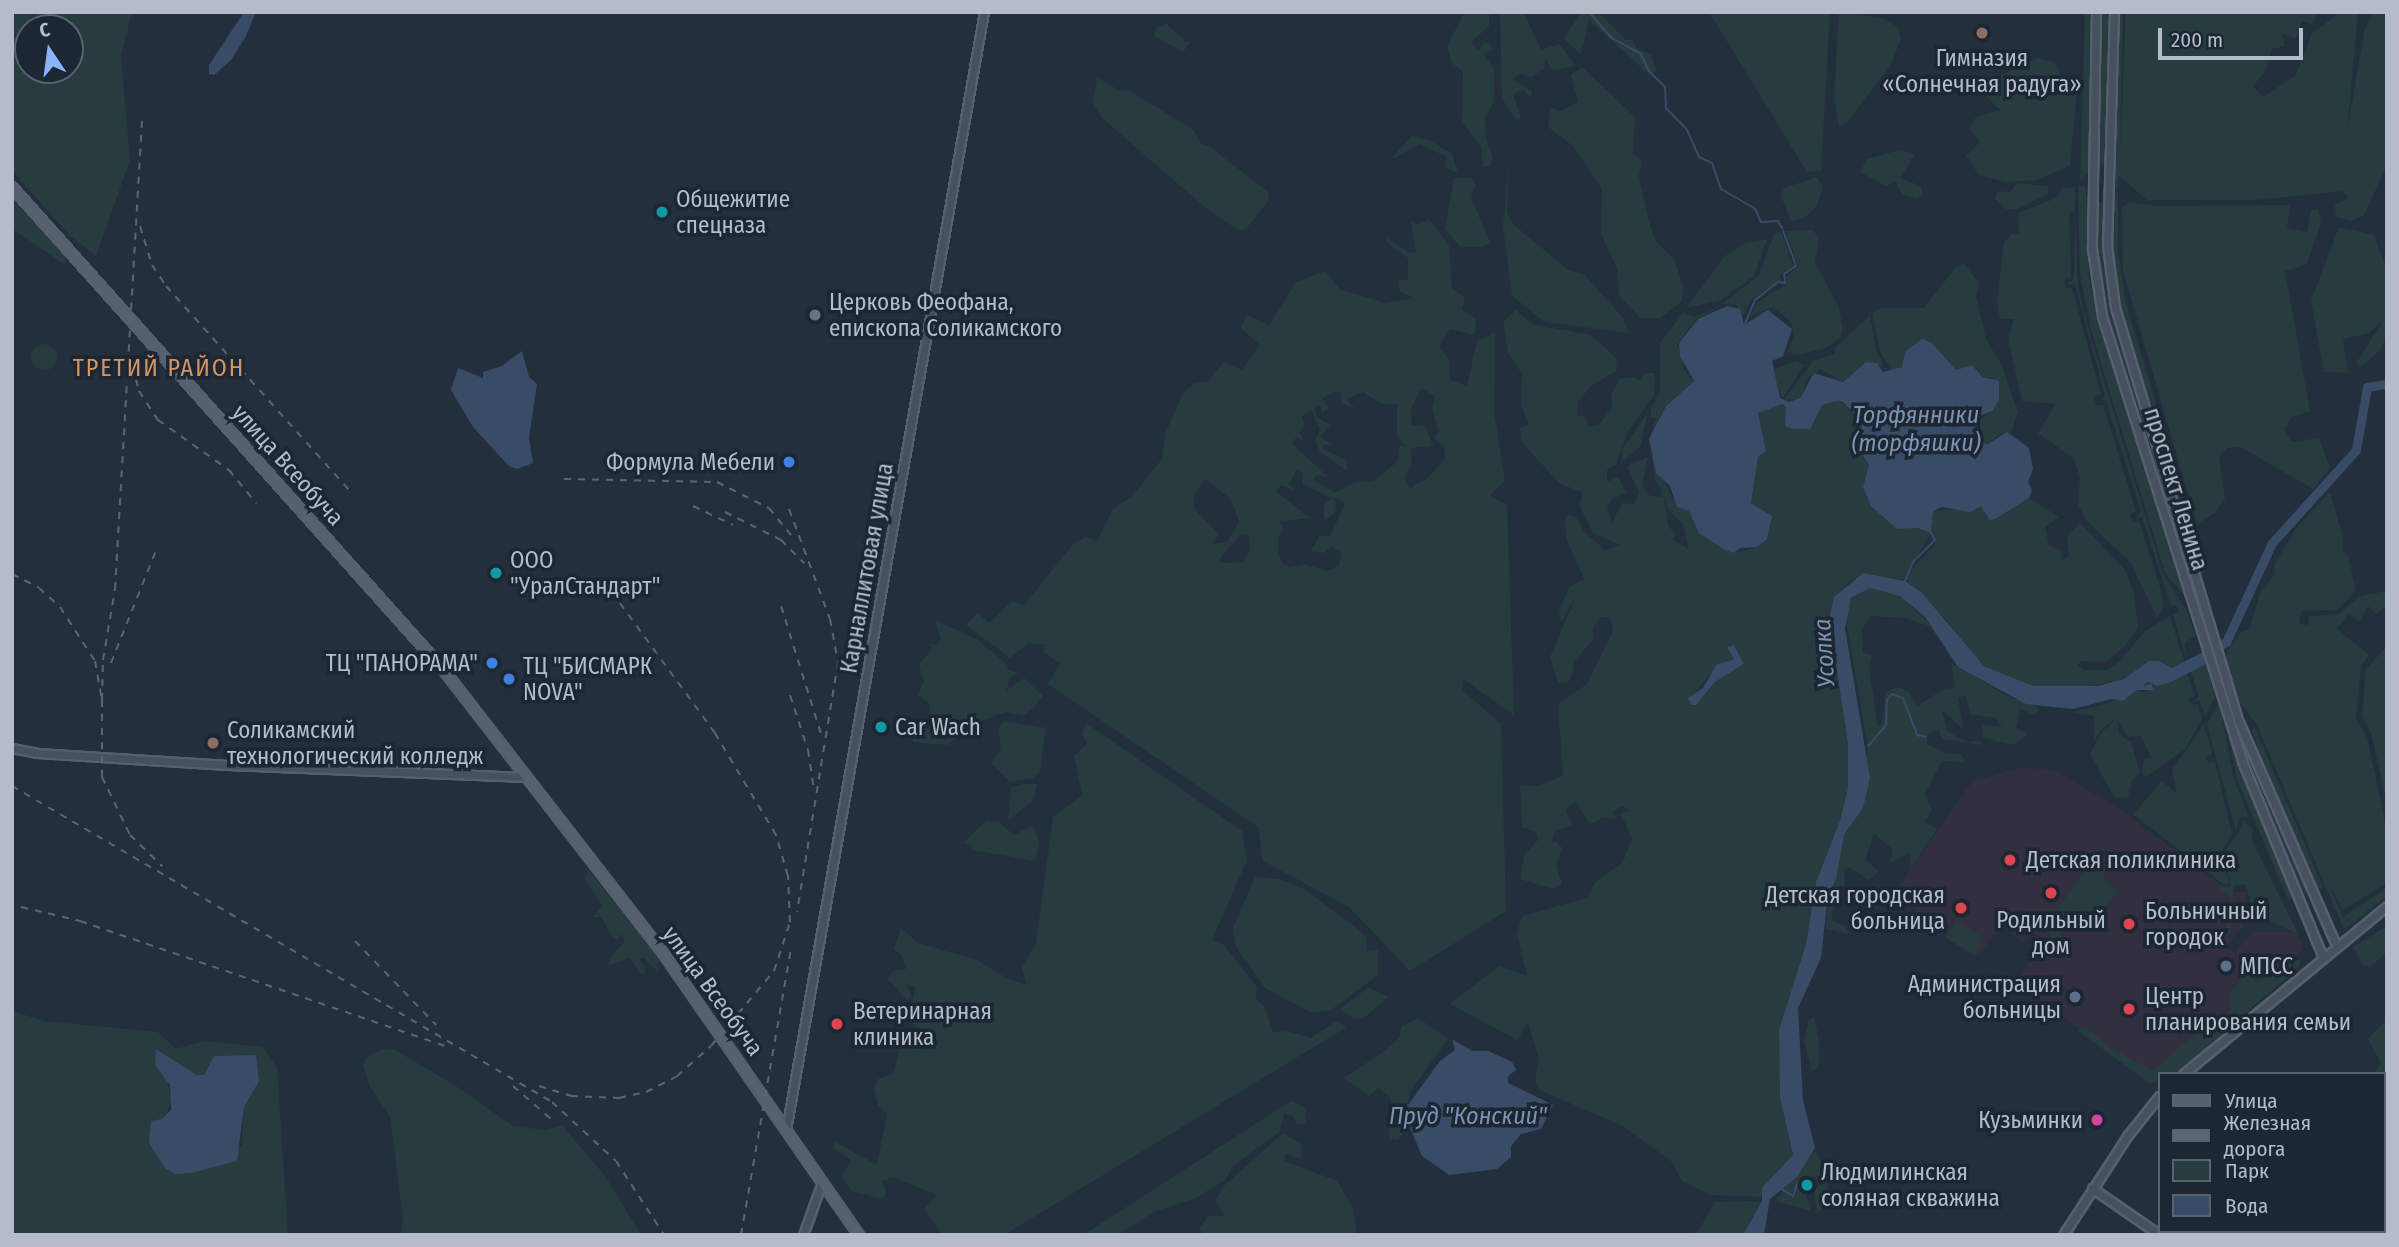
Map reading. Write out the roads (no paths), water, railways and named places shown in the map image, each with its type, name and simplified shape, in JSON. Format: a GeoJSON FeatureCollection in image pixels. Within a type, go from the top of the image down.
{"type":"FeatureCollection","features":[{"type":"Feature","properties":{"kind":"main road","name":"улица Всеобуча"},"geometry":{"type":"LineString","coordinates":[[12,187],[442,668],[665,956],[859,1235]]}},
{"type":"Feature","properties":{"kind":"street","name":"Карналлитовая улица"},"geometry":{"type":"LineString","coordinates":[[786,1130],[984,12]]}},
{"type":"Feature","properties":{"kind":"street","name":"проспект Ленина"},"geometry":{"type":"LineString","coordinates":[[2096,12],[2094,281],[2227,698],[2242,761],[2323,958]]}},
{"type":"Feature","properties":{"kind":"street","name":"проспект Ленина"},"geometry":{"type":"LineString","coordinates":[[2114,12],[2108,270],[2115,307],[2206,631]]}},
{"type":"Feature","properties":{"kind":"street","name":"проспект Ленина"},"geometry":{"type":"LineString","coordinates":[[2227,698],[2337,947]]}},
{"type":"Feature","properties":{"kind":"street"},"geometry":{"type":"LineString","coordinates":[[12,748],[100,757],[526,777]]}},
{"type":"Feature","properties":{"kind":"street"},"geometry":{"type":"LineString","coordinates":[[2185,1072],[2387,906]]}},
{"type":"Feature","properties":{"kind":"street"},"geometry":{"type":"LineString","coordinates":[[2063,1235],[2092,1188],[2158,1098]]}},
{"type":"Feature","properties":{"kind":"street"},"geometry":{"type":"LineString","coordinates":[[803,1235],[822,1182]]}},
{"type":"Feature","properties":{"kind":"street"},"geometry":{"type":"LineString","coordinates":[[2092,1188],[2160,1235]]}},
{"type":"Feature","properties":{"kind":"water"},"geometry":{"type":"Polygon","coordinates":[[[244,12],[256,12],[246,36],[231,60],[214,75],[209,74],[209,65],[244,12]]]}},
{"type":"Feature","properties":{"kind":"water","name":"Торфянники (торфяшки)"},"geometry":{"type":"Polygon","coordinates":[[[1727,306],[1740,309],[1744,325],[1768,310],[1792,329],[1783,356],[1772,361],[1780,398],[1789,402],[1800,398],[1814,373],[1843,382],[1866,362],[1877,363],[1883,372],[1902,367],[1905,352],[1922,339],[1932,343],[1956,370],[1972,365],[1983,377],[1999,381],[1999,400],[1992,411],[1980,416],[1973,430],[1986,445],[2007,432],[2029,448],[2033,469],[2028,482],[2032,490],[2029,498],[1995,519],[1990,520],[1981,506],[1970,512],[1942,507],[1933,511],[1931,533],[1917,528],[1897,529],[1871,506],[1863,487],[1869,465],[1862,454],[1856,416],[1842,401],[1833,402],[1822,405],[1810,429],[1792,429],[1785,426],[1786,406],[1782,404],[1758,413],[1766,451],[1758,457],[1751,503],[1772,516],[1767,539],[1758,547],[1740,548],[1734,553],[1725,550],[1699,533],[1689,511],[1677,507],[1670,486],[1656,473],[1649,439],[1666,406],[1694,381],[1680,356],[1679,343],[1698,319],[1727,306]]]}},
{"type":"Feature","properties":{"kind":"water"},"geometry":{"type":"Polygon","coordinates":[[[522,351],[529,377],[537,384],[529,438],[533,463],[517,469],[509,466],[473,427],[451,390],[458,368],[483,378],[483,372],[502,366],[522,351]]]}},
{"type":"Feature","properties":{"kind":"water"},"geometry":{"type":"Polygon","coordinates":[[[1863,573],[1905,581],[1921,592],[1984,666],[2033,686],[2098,686],[2124,679],[2149,661],[2159,661],[2172,668],[2203,652],[2206,664],[2171,682],[2157,686],[2148,682],[2142,686],[2152,684],[2153,690],[2137,690],[2123,701],[2112,699],[2073,709],[2026,704],[1958,667],[1925,617],[1900,596],[1870,588],[1851,598],[1845,628],[1870,778],[1863,808],[1844,835],[1836,879],[1828,895],[1821,958],[1798,1008],[1803,1101],[1815,1148],[1797,1177],[1770,1199],[1764,1235],[1743,1235],[1762,1201],[1762,1188],[1793,1155],[1780,1098],[1779,1030],[1806,944],[1816,882],[1840,821],[1848,788],[1848,743],[1829,619],[1834,597],[1863,573]]]}},
{"type":"Feature","properties":{"kind":"water"},"geometry":{"type":"Polygon","coordinates":[[[1734,645],[1744,664],[1715,682],[1696,705],[1691,705],[1688,698],[1703,688],[1716,665],[1734,659],[1727,647],[1734,645]]]}},
{"type":"Feature","properties":{"kind":"water","name":"Пруд \"Конский\""},"geometry":{"type":"Polygon","coordinates":[[[1452,1039],[1472,1051],[1488,1051],[1512,1062],[1516,1070],[1508,1076],[1508,1083],[1553,1105],[1541,1129],[1521,1134],[1511,1146],[1511,1157],[1497,1169],[1449,1175],[1422,1156],[1410,1128],[1408,1105],[1440,1061],[1455,1050],[1452,1039]]]}},
{"type":"Feature","properties":{"kind":"water"},"geometry":{"type":"Polygon","coordinates":[[[156,1049],[197,1075],[204,1075],[214,1056],[256,1055],[259,1081],[244,1107],[237,1161],[191,1173],[176,1174],[165,1168],[149,1143],[151,1121],[162,1119],[171,1110],[170,1085],[155,1065],[156,1049]]]}},
{"type":"Feature","properties":{"kind":"waterway"},"geometry":{"type":"LineString","coordinates":[[1589,12],[1612,38],[1641,54],[1649,71],[1665,87],[1666,108],[1687,130],[1699,157],[1712,163],[1721,189],[1755,209],[1761,222],[1778,221],[1782,228]]}},
{"type":"Feature","properties":{"kind":"waterway"},"geometry":{"type":"LineString","coordinates":[[1744,326],[1755,300],[1778,282],[1785,283],[1784,274],[1796,266],[1783,230]]}},
{"type":"Feature","properties":{"kind":"waterway","name":"Усолка"},"geometry":{"type":"LineString","coordinates":[[2194,664],[2226,642],[2272,543],[2356,450],[2367,387],[2387,384]]}},
{"type":"Feature","properties":{"kind":"waterway"},"geometry":{"type":"LineString","coordinates":[[1905,581],[1913,562],[1935,540],[1931,533]]}},
{"type":"Feature","properties":{"kind":"waterway"},"geometry":{"type":"LineString","coordinates":[[1868,746],[1886,725],[1887,700],[1892,694],[1903,698],[1917,735],[1926,737]]}},
{"type":"Feature","properties":{"kind":"waterway"},"geometry":{"type":"LineString","coordinates":[[1780,1188],[1793,1196],[1798,1182],[1803,1180],[1807,1185]]}},
{"type":"Feature","properties":{"kind":"railway"},"geometry":{"type":"LineString","coordinates":[[102,700],[103,660],[115,589],[142,114]]}},
{"type":"Feature","properties":{"kind":"railway"},"geometry":{"type":"LineString","coordinates":[[140,226],[152,265],[166,286],[349,490]]}},
{"type":"Feature","properties":{"kind":"railway"},"geometry":{"type":"LineString","coordinates":[[132,366],[139,391],[158,420],[229,470],[256,503]]}},
{"type":"Feature","properties":{"kind":"railway"},"geometry":{"type":"LineString","coordinates":[[564,479],[717,482],[769,508],[791,535]]}},
{"type":"Feature","properties":{"kind":"railway"},"geometry":{"type":"LineString","coordinates":[[693,506],[733,525]]}},
{"type":"Feature","properties":{"kind":"railway"},"geometry":{"type":"LineString","coordinates":[[789,509],[830,619],[838,662],[797,912]]}},
{"type":"Feature","properties":{"kind":"railway"},"geometry":{"type":"LineString","coordinates":[[725,512],[781,540],[804,563]]}},
{"type":"Feature","properties":{"kind":"railway"},"geometry":{"type":"LineString","coordinates":[[111,663],[157,548]]}},
{"type":"Feature","properties":{"kind":"railway"},"geometry":{"type":"LineString","coordinates":[[12,574],[39,588],[60,607],[95,661],[102,700],[102,777],[130,835],[162,866]]}},
{"type":"Feature","properties":{"kind":"railway"},"geometry":{"type":"LineString","coordinates":[[539,1086],[571,1096],[619,1098],[646,1092],[677,1076],[711,1046],[774,971],[790,922],[788,876],[776,835],[715,733],[619,602]]}},
{"type":"Feature","properties":{"kind":"railway"},"geometry":{"type":"LineString","coordinates":[[781,606],[823,740]]}},
{"type":"Feature","properties":{"kind":"railway"},"geometry":{"type":"LineString","coordinates":[[790,695],[808,750],[814,790]]}},
{"type":"Feature","properties":{"kind":"railway"},"geometry":{"type":"LineString","coordinates":[[12,786],[552,1102],[616,1161],[664,1235]]}},
{"type":"Feature","properties":{"kind":"railway"},"geometry":{"type":"LineString","coordinates":[[21,907],[80,921],[448,1047]]}},
{"type":"Feature","properties":{"kind":"railway"},"geometry":{"type":"LineString","coordinates":[[355,941],[436,1025]]}},
{"type":"Feature","properties":{"kind":"railway"},"geometry":{"type":"LineString","coordinates":[[741,1235],[791,949]]}},
{"type":"Feature","properties":{"kind":"railway"},"geometry":{"type":"LineString","coordinates":[[513,1086],[551,1119]]}},
{"type":"Feature","properties":{"kind":"place","name":"Гимназия «Солнечная радуга»"},"geometry":{"type":"Point","coordinates":[1982,33]}},
{"type":"Feature","properties":{"kind":"place","name":"Общежитие спецназа"},"geometry":{"type":"Point","coordinates":[662,212]}},
{"type":"Feature","properties":{"kind":"place","name":"Церковь Феофана, епископа Соликамского"},"geometry":{"type":"Point","coordinates":[815,315]}},
{"type":"Feature","properties":{"kind":"place","name":"Формула Мебели"},"geometry":{"type":"Point","coordinates":[789,462]}},
{"type":"Feature","properties":{"kind":"place","name":"ООО \"УралСтандарт\""},"geometry":{"type":"Point","coordinates":[496,573]}},
{"type":"Feature","properties":{"kind":"place","name":"ТЦ \"ПАНОРАМА\""},"geometry":{"type":"Point","coordinates":[492,663]}},
{"type":"Feature","properties":{"kind":"place","name":"ТЦ \"БИСМАРК NOVA\""},"geometry":{"type":"Point","coordinates":[509,679]}},
{"type":"Feature","properties":{"kind":"place","name":"Car Wach"},"geometry":{"type":"Point","coordinates":[881,727]}},
{"type":"Feature","properties":{"kind":"place","name":"Соликамский технологический колледж"},"geometry":{"type":"Point","coordinates":[213,743]}},
{"type":"Feature","properties":{"kind":"place","name":"Детская поликлиника"},"geometry":{"type":"Point","coordinates":[2010,860]}},
{"type":"Feature","properties":{"kind":"place","name":"Родильный дом"},"geometry":{"type":"Point","coordinates":[2051,893]}},
{"type":"Feature","properties":{"kind":"place","name":"Детская городская больница"},"geometry":{"type":"Point","coordinates":[1961,908]}},
{"type":"Feature","properties":{"kind":"place","name":"Больничный городок"},"geometry":{"type":"Point","coordinates":[2129,924]}},
{"type":"Feature","properties":{"kind":"place","name":"МПСС"},"geometry":{"type":"Point","coordinates":[2226,966]}},
{"type":"Feature","properties":{"kind":"place","name":"Администрация больницы"},"geometry":{"type":"Point","coordinates":[2075,997]}},
{"type":"Feature","properties":{"kind":"place","name":"Центр планирования семьи"},"geometry":{"type":"Point","coordinates":[2129,1009]}},
{"type":"Feature","properties":{"kind":"place","name":"Ветеринарная клиника"},"geometry":{"type":"Point","coordinates":[837,1024]}},
{"type":"Feature","properties":{"kind":"place","name":"Кузьминки"},"geometry":{"type":"Point","coordinates":[2097,1120]}},
{"type":"Feature","properties":{"kind":"place","name":"Людмилинская соляная скважина"},"geometry":{"type":"Point","coordinates":[1807,1185]}},
{"type":"Feature","properties":{"kind":"district","name":"ТРЕТИЙ РАЙОН"},"geometry":{"type":"Point","coordinates":[159,369]}}]}
